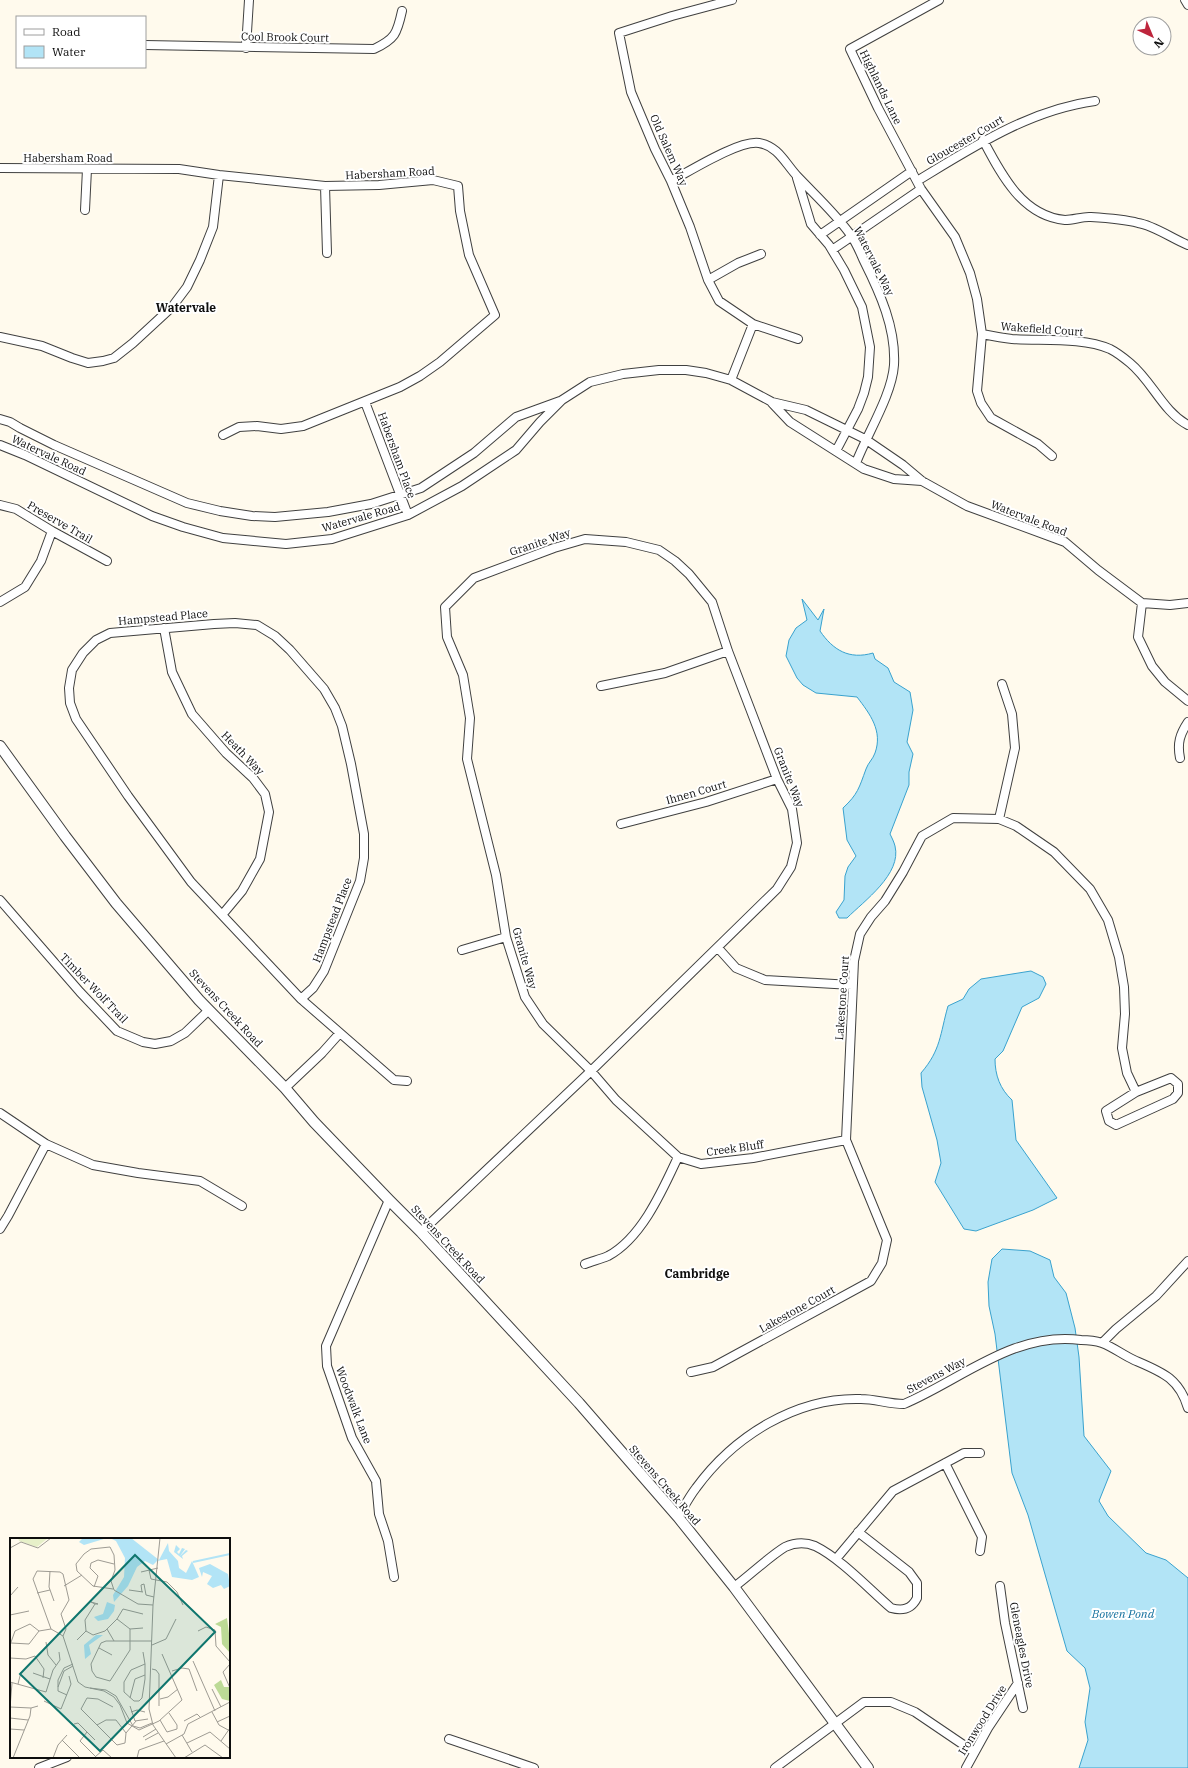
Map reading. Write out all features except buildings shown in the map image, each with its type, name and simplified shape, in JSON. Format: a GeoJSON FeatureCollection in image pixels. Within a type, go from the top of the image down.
{"type":"FeatureCollection","features":[{"type":"Feature","properties":{"kind":"street"},"geometry":{"type":"LineString","coordinates":[[246,48],[249,0]]}},
{"type":"Feature","properties":{"kind":"street","name":"Old Salem Way"},"geometry":{"type":"LineString","coordinates":[[732,0],[672,16],[619,33],[631,92],[655,149],[671,180],[690,227],[708,280],[719,301],[754,324],[798,339]]}},
{"type":"Feature","properties":{"kind":"street","name":"Highlands Lane"},"geometry":{"type":"LineString","coordinates":[[939,0],[850,49],[878,108],[919,185],[955,237],[968,266],[977,299],[982,334],[977,391],[981,403],[991,418],[1038,444],[1052,456]]}},
{"type":"Feature","properties":{"kind":"street"},"geometry":{"type":"LineString","coordinates":[[1185,0],[1188,6]]}},
{"type":"Feature","properties":{"kind":"street","name":"Cool Brook Court"},"geometry":{"type":"LineString","coordinates":[[146,45],[246,48],[374,49],[389,42],[398,29],[402,12]]}},
{"type":"Feature","properties":{"kind":"street","name":"Gloucester Court"},"geometry":{"type":"LineString","coordinates":[[832,250],[919,185],[983,140],[1018,123],[1076,104],[1095,101]]}},
{"type":"Feature","properties":{"kind":"street"},"geometry":{"type":"LineString","coordinates":[[983,140],[998,168],[1016,193],[1025,203],[1042,214],[1065,220],[1089,217],[1139,223],[1188,245]]}},
{"type":"Feature","properties":{"kind":"street","name":"Watervale Way"},"geometry":{"type":"LineString","coordinates":[[671,180],[740,145],[758,143],[771,146],[796,175],[826,204],[851,235],[877,286],[893,338],[894,365],[889,388],[865,439],[856,463]]}},
{"type":"Feature","properties":{"kind":"street","name":"Habersham Road"},"geometry":{"type":"LineString","coordinates":[[0,168],[179,169],[218,176],[325,186],[379,185],[433,180],[458,186],[460,211],[469,255],[495,315],[440,362],[420,376],[400,387],[366,402],[303,426],[281,429],[257,426],[239,427],[223,435]]}},
{"type":"Feature","properties":{"kind":"street"},"geometry":{"type":"LineString","coordinates":[[85,210],[87,169]]}},
{"type":"Feature","properties":{"kind":"street"},"geometry":{"type":"LineString","coordinates":[[820,235],[912,171]]}},
{"type":"Feature","properties":{"kind":"street","name":"Watervale Way"},"geometry":{"type":"LineString","coordinates":[[796,175],[811,224],[832,250],[844,270],[862,307],[870,347],[868,377],[864,393],[848,431],[836,451]]}},
{"type":"Feature","properties":{"kind":"street"},"geometry":{"type":"LineString","coordinates":[[0,337],[42,346],[88,363],[114,358],[133,343],[172,307],[187,287],[213,227],[218,176]]}},
{"type":"Feature","properties":{"kind":"street"},"geometry":{"type":"LineString","coordinates":[[325,186],[326,253]]}},
{"type":"Feature","properties":{"kind":"street"},"geometry":{"type":"LineString","coordinates":[[708,280],[738,263],[761,254]]}},
{"type":"Feature","properties":{"kind":"street"},"geometry":{"type":"LineString","coordinates":[[731,380],[754,324]]}},
{"type":"Feature","properties":{"kind":"street","name":"Wakefield Court"},"geometry":{"type":"LineString","coordinates":[[982,334],[1011,339],[1084,342],[1110,349],[1130,364],[1150,384],[1164,405],[1181,421],[1188,425]]}},
{"type":"Feature","properties":{"kind":"street","name":"Watervale Road"},"geometry":{"type":"LineString","coordinates":[[0,445],[25,455],[152,516],[222,538],[286,544],[332,539],[408,515],[462,486],[516,450],[540,422],[562,400],[590,382],[623,374],[658,370],[686,370],[706,373],[731,380],[772,402],[806,410],[865,439],[903,465],[922,481],[967,506],[1066,542],[1098,570],[1142,603]]}},
{"type":"Feature","properties":{"kind":"street","name":"Watervale Road"},"geometry":{"type":"LineString","coordinates":[[0,419],[10,422],[54,445],[106,467],[155,491],[187,503],[220,511],[252,516],[297,516],[371,504],[421,488],[474,453],[516,417],[562,400]]}},
{"type":"Feature","properties":{"kind":"street","name":"Habersham Place"},"geometry":{"type":"LineString","coordinates":[[366,402],[408,515]]}},
{"type":"Feature","properties":{"kind":"street","name":"Watervale Road"},"geometry":{"type":"LineString","coordinates":[[772,402],[790,422],[864,469],[894,479],[922,481]]}},
{"type":"Feature","properties":{"kind":"street","name":"Preserve Trail"},"geometry":{"type":"LineString","coordinates":[[0,505],[16,509],[52,531],[107,561]]}},
{"type":"Feature","properties":{"kind":"street"},"geometry":{"type":"LineString","coordinates":[[0,602],[25,587],[41,561],[52,531]]}},
{"type":"Feature","properties":{"kind":"street","name":"Granite Way"},"geometry":{"type":"LineString","coordinates":[[421,1232],[591,1071],[777,890],[791,867],[798,842],[792,809],[777,780],[728,650],[712,602],[689,574],[675,561],[659,550],[626,542],[585,538],[474,578],[445,607],[446,637],[463,675],[470,718],[467,759],[496,875],[506,938],[525,996],[543,1024],[591,1071]]}},
{"type":"Feature","properties":{"kind":"street"},"geometry":{"type":"LineString","coordinates":[[1188,603],[1170,605],[1142,603],[1138,637],[1152,666],[1165,682],[1188,702]]}},
{"type":"Feature","properties":{"kind":"street","name":"Hampstead Place"},"geometry":{"type":"LineString","coordinates":[[301,999],[313,988],[324,971],[360,881],[364,858],[364,834],[342,726],[335,708],[324,689],[307,668],[275,636],[257,625],[235,623],[110,633],[96,640],[83,653],[72,670],[69,688],[70,703],[76,719],[128,796],[191,882],[301,999],[339,1034],[394,1080],[407,1081]]}},
{"type":"Feature","properties":{"kind":"street","name":"Heath Way"},"geometry":{"type":"LineString","coordinates":[[164,628],[172,672],[192,714],[226,753],[254,778],[265,794],[269,812],[260,859],[242,891],[222,915]]}},
{"type":"Feature","properties":{"kind":"street"},"geometry":{"type":"LineString","coordinates":[[601,686],[665,673],[728,650]]}},
{"type":"Feature","properties":{"kind":"street"},"geometry":{"type":"LineString","coordinates":[[999,820],[1015,748],[1012,714],[1002,684]]}},
{"type":"Feature","properties":{"kind":"street"},"geometry":{"type":"LineString","coordinates":[[1180,758],[1177,747],[1181,734],[1188,722]]}},
{"type":"Feature","properties":{"kind":"street","name":"Stevens Creek Road"},"geometry":{"type":"LineString","coordinates":[[0,746],[65,836],[116,903],[209,1010],[286,1088],[314,1122],[388,1200],[421,1232],[579,1403],[678,1517],[734,1587],[868,1768]]}},
{"type":"Feature","properties":{"kind":"street","name":"Ihnen Court"},"geometry":{"type":"LineString","coordinates":[[621,824],[706,802],[777,780]]}},
{"type":"Feature","properties":{"kind":"street","name":"Lakestone Court"},"geometry":{"type":"LineString","coordinates":[[691,1372],[713,1367],[871,1281],[882,1263],[887,1240],[846,1140],[854,961],[860,934],[871,917],[885,901],[903,872],[922,836],[953,818],[999,820],[1016,826],[1054,852],[1090,889],[1108,920],[1119,957],[1124,987],[1125,1014],[1122,1048],[1127,1073],[1136,1092]]}},
{"type":"Feature","properties":{"kind":"street","name":"Timber Wolf Trail"},"geometry":{"type":"LineString","coordinates":[[0,900],[80,992],[118,1031],[142,1042],[155,1044],[171,1041],[185,1033],[209,1010]]}},
{"type":"Feature","properties":{"kind":"street"},"geometry":{"type":"LineString","coordinates":[[462,950],[506,938]]}},
{"type":"Feature","properties":{"kind":"street"},"geometry":{"type":"LineString","coordinates":[[718,948],[736,968],[765,980],[852,985]]}},
{"type":"Feature","properties":{"kind":"street"},"geometry":{"type":"LineString","coordinates":[[286,1088],[322,1054],[339,1034]]}},
{"type":"Feature","properties":{"kind":"street","name":"Creek Bluff"},"geometry":{"type":"LineString","coordinates":[[591,1071],[616,1100],[678,1156],[700,1164],[753,1158],[846,1140]]}},
{"type":"Feature","properties":{"kind":"street"},"geometry":{"type":"LineString","coordinates":[[1171,1078],[1178,1084],[1178,1093],[1173,1099],[1116,1125],[1108,1121],[1106,1111],[1136,1092],[1171,1078]]}},
{"type":"Feature","properties":{"kind":"street"},"geometry":{"type":"LineString","coordinates":[[0,1113],[46,1144],[93,1165],[138,1173],[200,1181],[242,1206]]}},
{"type":"Feature","properties":{"kind":"street"},"geometry":{"type":"LineString","coordinates":[[0,1229],[46,1144]]}},
{"type":"Feature","properties":{"kind":"street"},"geometry":{"type":"LineString","coordinates":[[585,1264],[609,1256],[627,1241],[656,1203],[678,1156]]}},
{"type":"Feature","properties":{"kind":"street","name":"Woodwalk Lane"},"geometry":{"type":"LineString","coordinates":[[388,1200],[326,1346],[327,1366],[352,1438],[376,1481],[379,1514],[388,1541],[394,1577]]}},
{"type":"Feature","properties":{"kind":"street"},"geometry":{"type":"LineString","coordinates":[[1102,1343],[1116,1329],[1156,1296],[1188,1261]]}},
{"type":"Feature","properties":{"kind":"street","name":"Stevens Way"},"geometry":{"type":"LineString","coordinates":[[678,1517],[696,1488],[724,1457],[750,1434],[778,1418],[795,1410],[827,1402],[862,1398],[904,1404],[992,1357],[1032,1343],[1069,1338],[1102,1343],[1119,1353],[1166,1375],[1180,1390],[1188,1408]]}},
{"type":"Feature","properties":{"kind":"street"},"geometry":{"type":"LineString","coordinates":[[836,1559],[893,1491],[964,1453],[980,1453]]}},
{"type":"Feature","properties":{"kind":"street"},"geometry":{"type":"LineString","coordinates":[[945,1462],[982,1538],[980,1551]]}},
{"type":"Feature","properties":{"kind":"street"},"geometry":{"type":"LineString","coordinates":[[734,1587],[785,1548],[796,1543],[814,1546],[836,1559],[891,1608],[901,1610],[908,1609],[917,1598],[917,1583],[908,1572],[858,1532]]}},
{"type":"Feature","properties":{"kind":"street","name":"Gleneagles Drive"},"geometry":{"type":"LineString","coordinates":[[1000,1586],[1005,1623],[1023,1708]]}},
{"type":"Feature","properties":{"kind":"street","name":"Ironwood Drive"},"geometry":{"type":"LineString","coordinates":[[966,1768],[988,1728],[1018,1683]]}},
{"type":"Feature","properties":{"kind":"street"},"geometry":{"type":"LineString","coordinates":[[775,1768],[864,1702],[891,1702],[915,1712],[974,1752]]}},
{"type":"Feature","properties":{"kind":"street"},"geometry":{"type":"LineString","coordinates":[[449,1739],[534,1768]]}},
{"type":"Feature","properties":{"kind":"street"},"geometry":{"type":"LineString","coordinates":[[39,1768],[64,1758]]}},
{"type":"Feature","properties":{"kind":"water"},"geometry":{"type":"Polygon","coordinates":[[[802,599],[818,620],[824,609],[820,631],[836,648],[842,652],[856,655],[873,653],[875,659],[888,668],[894,682],[910,692],[913,710],[907,742],[913,754],[909,772],[909,785],[890,834],[894,842],[896,856],[893,867],[872,895],[847,918],[839,918],[836,912],[844,900],[845,876],[848,867],[856,856],[847,840],[843,808],[858,790],[867,767],[875,753],[877,737],[871,716],[857,697],[816,693],[803,685],[797,678],[786,656],[789,640],[796,628],[807,620],[802,599]]]}},
{"type":"Feature","properties":{"kind":"water"},"geometry":{"type":"Polygon","coordinates":[[[1031,971],[1043,977],[1046,984],[1039,998],[1022,1007],[1003,1051],[995,1059],[995,1065],[1001,1086],[1012,1100],[1016,1140],[1057,1198],[1033,1210],[976,1231],[964,1229],[935,1182],[941,1163],[937,1140],[922,1087],[921,1073],[933,1057],[939,1041],[948,1006],[963,999],[969,989],[981,979],[1031,971]]]}},
{"type":"Feature","properties":{"kind":"water","name":"Bowen Pond"},"geometry":{"type":"Polygon","coordinates":[[[1002,1249],[1030,1251],[1050,1260],[1054,1277],[1066,1293],[1075,1328],[1079,1357],[1084,1436],[1111,1471],[1099,1501],[1108,1516],[1146,1553],[1166,1560],[1188,1578],[1188,1768],[1079,1768],[1088,1740],[1085,1722],[1090,1688],[1085,1668],[1067,1651],[1028,1515],[1012,1473],[995,1334],[989,1306],[988,1282],[992,1259],[1002,1249]]]}},
{"type":"Feature","properties":{"kind":"district","name":"Watervale"},"geometry":{"type":"Point","coordinates":[186,307]}},
{"type":"Feature","properties":{"kind":"district","name":"Cambridge"},"geometry":{"type":"Point","coordinates":[697,1273]}}]}
